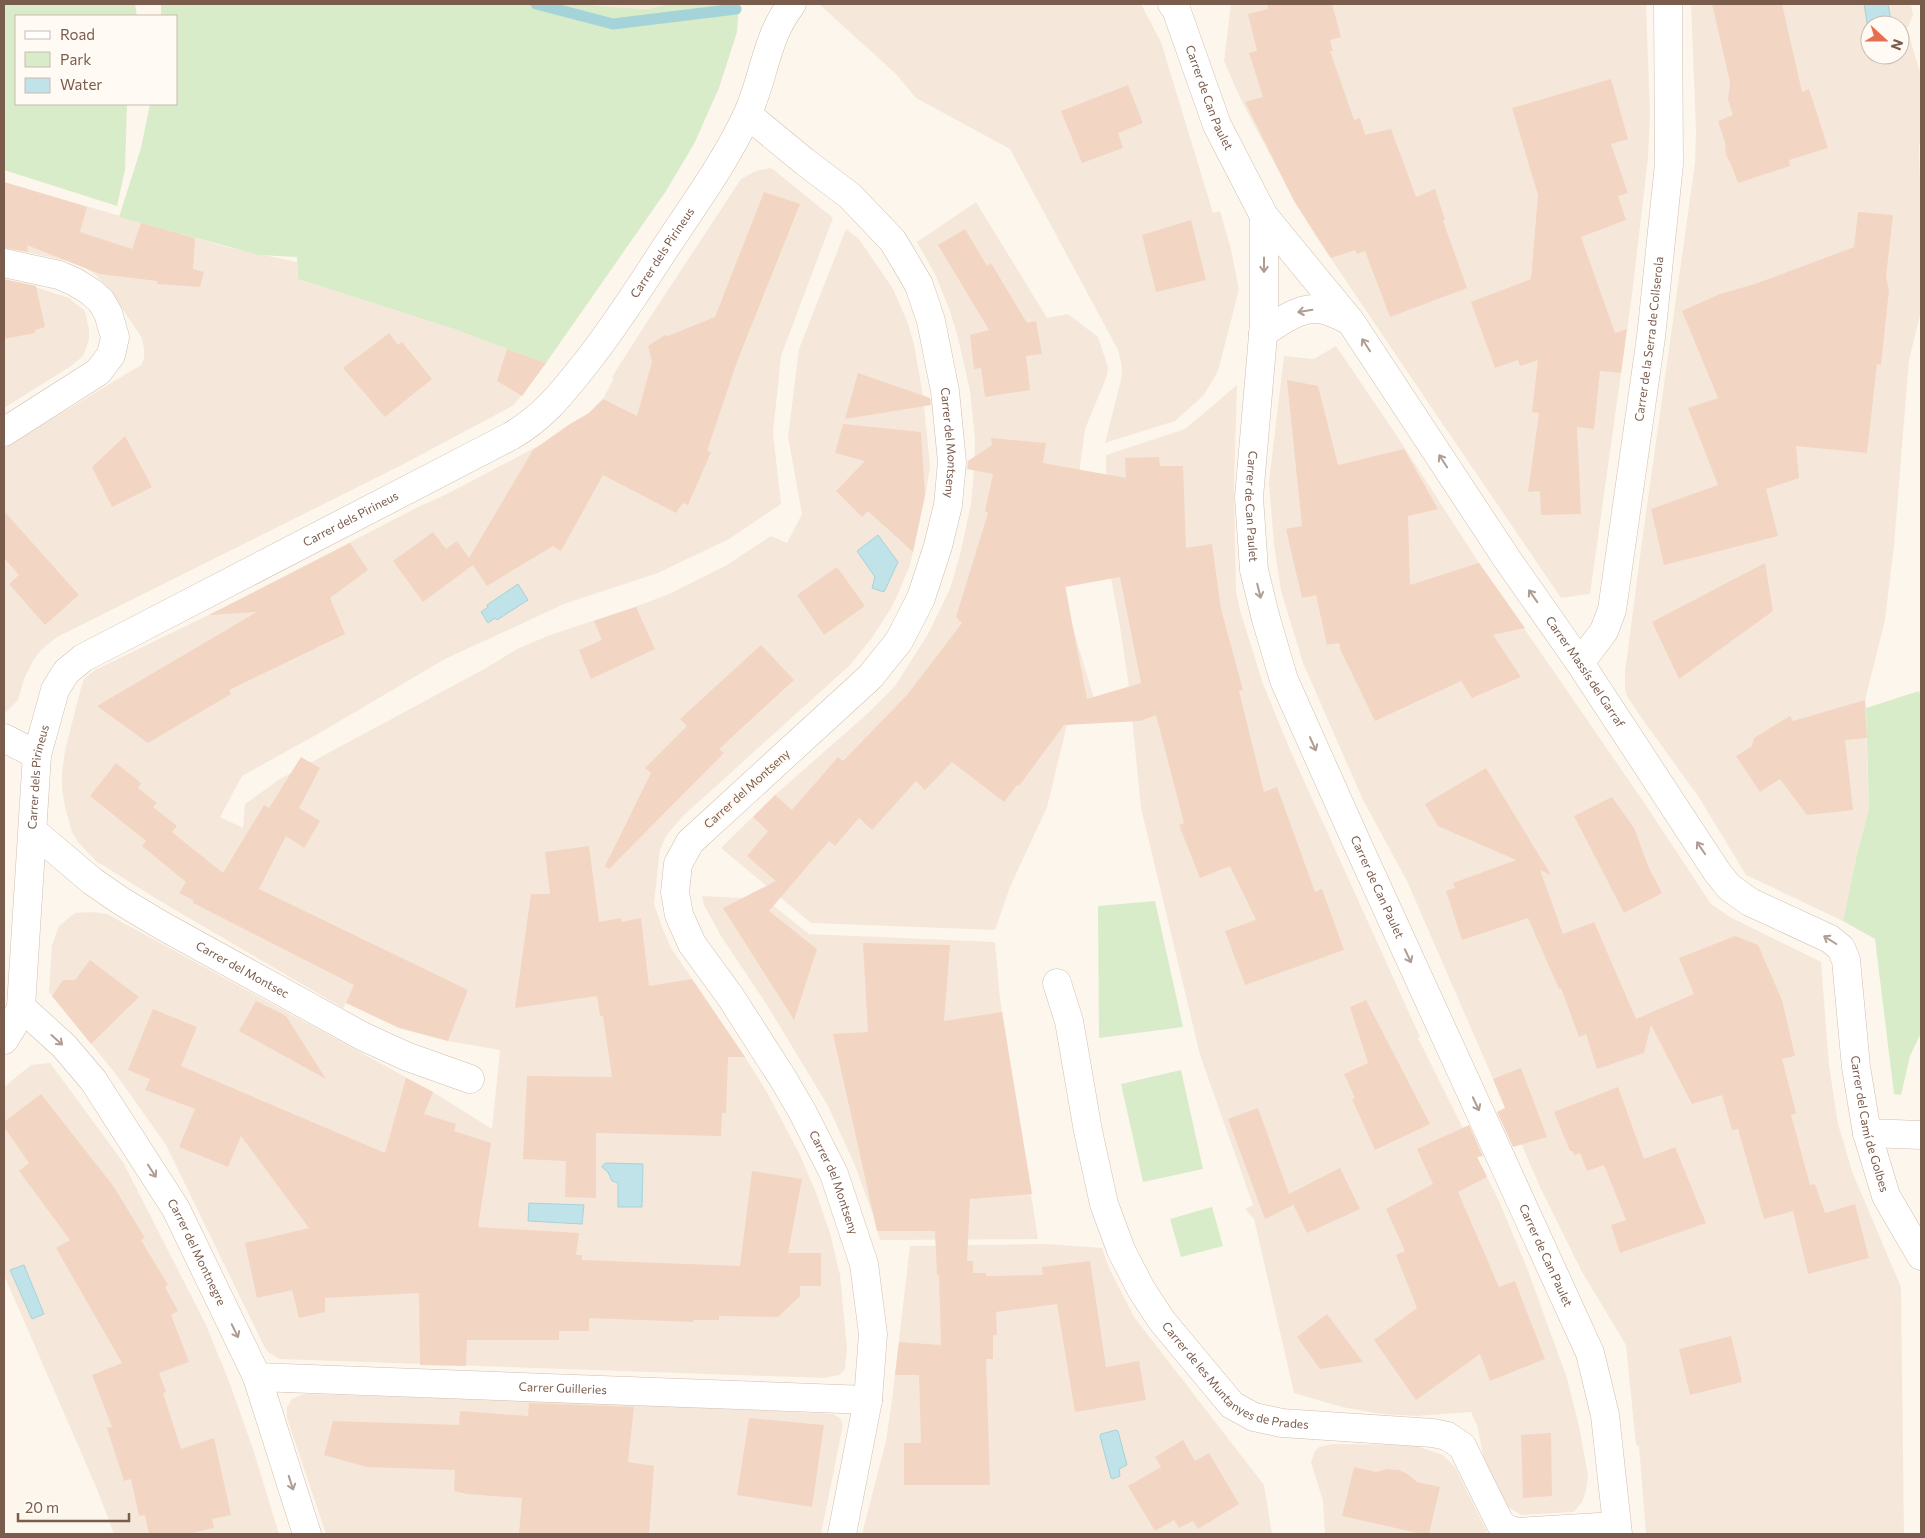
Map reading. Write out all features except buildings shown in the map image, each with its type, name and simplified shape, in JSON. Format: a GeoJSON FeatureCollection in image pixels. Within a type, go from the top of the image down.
{"type":"FeatureCollection","features":[{"type":"Feature","properties":{"kind":"street","name":"Carrer dels Pirineus"},"geometry":{"type":"LineString","coordinates":[[5,1037],[21,1007],[37,755],[55,690],[66,672],[83,658],[532,424],[556,401],[611,331],[701,194],[748,115],[774,34],[784,14],[792,4]]}},
{"type":"Feature","properties":{"kind":"street","name":"Carrer de Can Paulet"},"geometry":{"type":"LineString","coordinates":[[1172,4],[1176,9],[1217,125],[1264,216],[1319,284]]}},
{"type":"Feature","properties":{"kind":"street","name":"Carrer de la Serra de Collserola"},"geometry":{"type":"LineString","coordinates":[[1580,663],[1604,631],[1612,610],[1650,337],[1669,164],[1668,4]]}},
{"type":"Feature","properties":{"kind":"street","name":"Carrer del Montseny"},"geometry":{"type":"LineString","coordinates":[[748,115],[850,196],[893,240],[919,286],[931,321],[940,360],[949,420],[952,462],[948,505],[938,546],[921,598],[899,641],[870,677],[690,842],[678,864],[675,892],[678,915],[692,944],[730,996],[782,1077],[834,1174],[864,1264],[873,1334],[868,1400],[842,1534]]}},
{"type":"Feature","properties":{"kind":"street","name":"Carrer de Can Paulet"},"geometry":{"type":"LineString","coordinates":[[1264,216],[1263,333],[1249,497],[1254,570],[1266,619],[1284,680],[1590,1353],[1605,1415],[1617,1530]]}},
{"type":"Feature","properties":{"kind":"street"},"geometry":{"type":"LineString","coordinates":[[4,263],[59,275],[91,292],[108,313],[115,337],[111,355],[98,372],[4,432]]}},
{"type":"Feature","properties":{"kind":"street","name":"Carrer Massís del Garraf"},"geometry":{"type":"LineString","coordinates":[[1319,284],[1351,322],[1507,559],[1580,663],[1674,808],[1729,887],[1750,902],[1830,939],[1841,948],[1846,960],[1847,982]]}},
{"type":"Feature","properties":{"kind":"street"},"geometry":{"type":"LineString","coordinates":[[1263,333],[1288,316],[1304,309],[1325,310],[1351,322]]}},
{"type":"Feature","properties":{"kind":"street"},"geometry":{"type":"LineString","coordinates":[[4,738],[37,755]]}},
{"type":"Feature","properties":{"kind":"street","name":"Carrer del Montsec"},"geometry":{"type":"LineString","coordinates":[[33,832],[92,881],[121,902],[161,925],[364,1037],[408,1057],[470,1079]]}},
{"type":"Feature","properties":{"kind":"street","name":"Carrer del Camí de Golbes"},"geometry":{"type":"LineString","coordinates":[[1847,982],[1856,1067],[1867,1133],[1886,1196],[1921,1256]]}},
{"type":"Feature","properties":{"kind":"street","name":"Carrer de les Muntanyes de Prades"},"geometry":{"type":"LineString","coordinates":[[1057,983],[1069,1021],[1088,1131],[1104,1204],[1121,1250],[1141,1289],[1162,1320],[1232,1405],[1254,1417],[1282,1423],[1433,1433],[1447,1436],[1462,1446],[1500,1523],[1508,1528],[1518,1532],[1617,1530]]}},
{"type":"Feature","properties":{"kind":"street","name":"Carrer del Montnegre"},"geometry":{"type":"LineString","coordinates":[[21,1007],[64,1046],[98,1088],[176,1209],[257,1376],[307,1534]]}},
{"type":"Feature","properties":{"kind":"street"},"geometry":{"type":"LineString","coordinates":[[1867,1133],[1921,1135]]}},
{"type":"Feature","properties":{"kind":"street","name":"Carrer Guilleries"},"geometry":{"type":"LineString","coordinates":[[257,1376],[868,1400]]}},
{"type":"Feature","properties":{"kind":"shaded area"},"geometry":{"type":"Polygon","coordinates":[[[588,4],[671,4],[647,9],[588,4]]]}},
{"type":"Feature","properties":{"kind":"shaded area"},"geometry":{"type":"Polygon","coordinates":[[[819,4],[1141,4],[1161,42],[1213,213],[1220,211],[1231,249],[1239,290],[1218,371],[1204,395],[1175,421],[1105,443],[1121,380],[1122,367],[1118,350],[1010,149],[916,98],[896,74],[819,4]]]}},
{"type":"Feature","properties":{"kind":"shaded area"},"geometry":{"type":"Polygon","coordinates":[[[1231,4],[1646,4],[1650,113],[1648,158],[1632,295],[1590,594],[1561,598],[1315,235],[1242,102],[1224,61],[1231,4]]]}},
{"type":"Feature","properties":{"kind":"shaded area"},"geometry":{"type":"Polygon","coordinates":[[[1691,4],[1911,4],[1913,15],[1910,22],[1910,15],[1860,15],[1860,65],[1910,65],[1910,39],[1921,75],[1921,135],[1919,148],[1921,311],[1909,360],[1894,545],[1885,620],[1865,700],[1869,809],[1857,854],[1843,921],[1746,875],[1698,796],[1643,720],[1627,696],[1625,689],[1625,672],[1641,549],[1695,163],[1696,132],[1691,4]]]}},
{"type":"Feature","properties":{"kind":"shaded area"},"geometry":{"type":"Polygon","coordinates":[[[770,168],[833,218],[781,356],[773,433],[781,504],[729,539],[658,573],[564,604],[445,659],[242,776],[220,817],[243,828],[245,804],[280,779],[488,667],[517,649],[550,635],[669,594],[727,565],[771,536],[787,543],[802,514],[788,437],[799,349],[846,229],[859,239],[893,289],[907,321],[914,344],[923,396],[930,467],[910,565],[890,610],[871,639],[850,665],[683,816],[666,836],[660,850],[654,904],[671,948],[768,1094],[800,1155],[816,1193],[830,1233],[840,1275],[847,1348],[845,1369],[839,1375],[824,1378],[279,1359],[268,1352],[264,1346],[166,1145],[115,1073],[49,992],[52,945],[59,926],[75,913],[107,914],[433,1092],[492,1129],[500,1050],[448,1041],[398,1028],[346,1003],[343,1008],[160,901],[96,861],[78,842],[72,832],[62,790],[65,750],[84,679],[95,670],[223,608],[542,444],[589,413],[603,399],[614,378],[612,377],[741,179],[756,171],[770,168]]]}},
{"type":"Feature","properties":{"kind":"shaded area"},"geometry":{"type":"Polygon","coordinates":[[[4,182],[226,247],[297,262],[298,279],[454,329],[546,363],[514,405],[398,467],[57,637],[41,650],[34,659],[24,679],[18,700],[4,714],[4,448],[141,365],[144,359],[144,349],[142,338],[113,295],[98,277],[86,268],[67,261],[4,247],[4,182]]]}},
{"type":"Feature","properties":{"kind":"shaded area"},"geometry":{"type":"Polygon","coordinates":[[[976,202],[1047,318],[1068,314],[1098,337],[1108,367],[1107,376],[1085,429],[1065,580],[1072,625],[1101,722],[1067,725],[1047,807],[1010,887],[995,930],[811,923],[721,848],[775,795],[867,714],[895,686],[928,634],[950,589],[960,555],[971,504],[975,439],[970,391],[958,338],[936,276],[917,242],[976,202]]]}},
{"type":"Feature","properties":{"kind":"shaded area"},"geometry":{"type":"Polygon","coordinates":[[[4,280],[69,298],[85,311],[89,340],[83,356],[71,366],[4,408],[4,280]]]}},
{"type":"Feature","properties":{"kind":"shaded area"},"geometry":{"type":"Polygon","coordinates":[[[1336,346],[1479,563],[1643,801],[1711,904],[1730,917],[1821,962],[1829,1065],[1838,1124],[1853,1174],[1901,1287],[1904,1534],[1646,1534],[1639,1446],[1636,1445],[1626,1345],[1582,1272],[1540,1187],[1407,881],[1363,800],[1303,663],[1281,591],[1274,544],[1269,482],[1284,356],[1314,359],[1336,346]]]}},
{"type":"Feature","properties":{"kind":"shaded area"},"geometry":{"type":"Polygon","coordinates":[[[1237,385],[1234,485],[1236,592],[1240,610],[1263,684],[1291,752],[1420,1037],[1418,1038],[1499,1201],[1527,1268],[1567,1378],[1579,1426],[1588,1475],[1586,1491],[1582,1502],[1574,1512],[1521,1515],[1505,1505],[1488,1478],[1477,1425],[1471,1412],[1416,1416],[1381,1414],[1342,1407],[1294,1393],[1254,1219],[1245,1209],[1253,1205],[1200,1055],[1141,808],[1129,687],[1106,550],[1106,455],[1185,429],[1237,385]]]}},
{"type":"Feature","properties":{"kind":"shaded area"},"geometry":{"type":"Polygon","coordinates":[[[702,896],[765,899],[809,934],[995,942],[1000,999],[1038,1239],[880,1240],[854,1163],[828,1106],[767,1005],[721,936],[704,905],[702,896]]]}},
{"type":"Feature","properties":{"kind":"shaded area"},"geometry":{"type":"Polygon","coordinates":[[[50,1063],[123,1162],[206,1325],[230,1384],[253,1449],[279,1534],[114,1534],[97,1489],[4,1275],[4,1087],[31,1065],[50,1063]]]}},
{"type":"Feature","properties":{"kind":"shaded area"},"geometry":{"type":"Polygon","coordinates":[[[1045,1244],[1102,1248],[1110,1270],[1134,1317],[1264,1485],[1272,1534],[862,1534],[886,1441],[910,1246],[1045,1244]]]}},
{"type":"Feature","properties":{"kind":"shaded area"},"geometry":{"type":"Polygon","coordinates":[[[306,1394],[659,1405],[833,1414],[840,1418],[843,1425],[821,1534],[326,1534],[287,1418],[287,1407],[292,1399],[306,1394]]]}},
{"type":"Feature","properties":{"kind":"shaded area"},"geometry":{"type":"Polygon","coordinates":[[[1332,1444],[1414,1445],[1443,1455],[1455,1467],[1488,1534],[1325,1534],[1323,1501],[1311,1462],[1315,1451],[1319,1447],[1332,1444]]]}},
{"type":"Feature","properties":{"kind":"green space"},"geometry":{"type":"Polygon","coordinates":[[[4,4],[135,4],[137,15],[15,15],[15,105],[127,105],[125,170],[117,206],[4,170],[4,4]]]}},
{"type":"Feature","properties":{"kind":"green space"},"geometry":{"type":"Polygon","coordinates":[[[161,4],[588,4],[647,9],[671,4],[739,4],[737,32],[719,88],[694,144],[666,191],[546,363],[454,329],[298,279],[297,257],[259,255],[119,217],[141,148],[150,105],[178,105],[178,15],[161,15],[161,4]]]}},
{"type":"Feature","properties":{"kind":"green space"},"geometry":{"type":"Polygon","coordinates":[[[1919,691],[1921,697],[1921,1033],[1910,1056],[1901,1095],[1894,1094],[1875,939],[1843,921],[1857,854],[1869,809],[1866,708],[1919,691]]]}},
{"type":"Feature","properties":{"kind":"green space"},"geometry":{"type":"Polygon","coordinates":[[[1155,901],[1183,1027],[1099,1038],[1098,906],[1155,901]]]}},
{"type":"Feature","properties":{"kind":"green space"},"geometry":{"type":"Polygon","coordinates":[[[1181,1070],[1203,1169],[1143,1182],[1121,1084],[1181,1070]]]}},
{"type":"Feature","properties":{"kind":"green space"},"geometry":{"type":"Polygon","coordinates":[[[1212,1207],[1223,1246],[1181,1257],[1170,1219],[1212,1207]]]}},
{"type":"Feature","properties":{"kind":"water"},"geometry":{"type":"Polygon","coordinates":[[[1864,4],[1888,4],[1890,15],[1866,15],[1864,4]]]}},
{"type":"Feature","properties":{"kind":"water"},"geometry":{"type":"Polygon","coordinates":[[[878,535],[898,562],[884,592],[872,588],[875,577],[857,551],[878,535]]]}},
{"type":"Feature","properties":{"kind":"water"},"geometry":{"type":"Polygon","coordinates":[[[518,584],[528,600],[497,620],[495,618],[488,623],[481,612],[488,607],[487,605],[518,584]]]}},
{"type":"Feature","properties":{"kind":"water"},"geometry":{"type":"Polygon","coordinates":[[[606,1163],[643,1164],[642,1207],[618,1207],[618,1183],[612,1181],[608,1172],[603,1168],[602,1166],[606,1163]]]}},
{"type":"Feature","properties":{"kind":"water"},"geometry":{"type":"Polygon","coordinates":[[[529,1203],[584,1205],[582,1224],[528,1221],[529,1203]]]}},
{"type":"Feature","properties":{"kind":"water"},"geometry":{"type":"Polygon","coordinates":[[[24,1265],[44,1314],[32,1319],[10,1270],[24,1265]]]}},
{"type":"Feature","properties":{"kind":"water"},"geometry":{"type":"Polygon","coordinates":[[[1118,1431],[1127,1465],[1119,1469],[1120,1476],[1113,1479],[1111,1478],[1100,1436],[1101,1434],[1118,1431]]]}},
{"type":"Feature","properties":{"kind":"waterway"},"geometry":{"type":"LineString","coordinates":[[536,4],[613,24],[736,9]]}}]}
